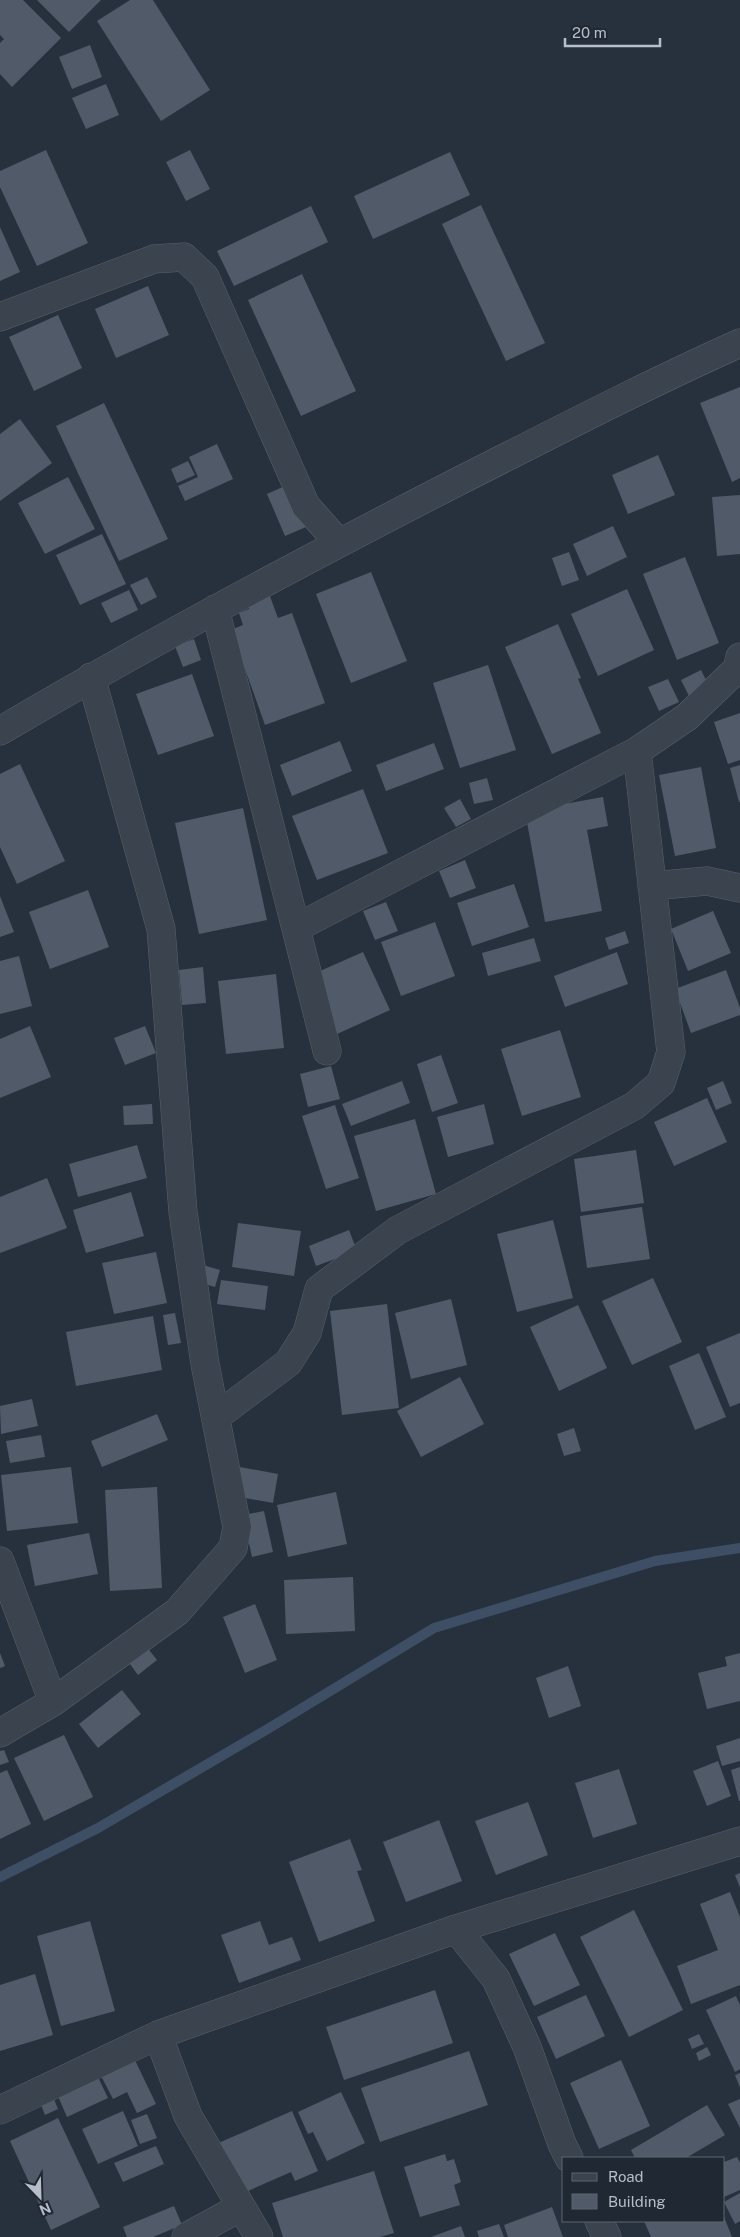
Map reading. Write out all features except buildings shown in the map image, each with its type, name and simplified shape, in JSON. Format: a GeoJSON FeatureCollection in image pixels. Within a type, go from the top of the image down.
{"type":"FeatureCollection","features":[{"type":"Feature","properties":{"kind":"street"},"geometry":{"type":"LineString","coordinates":[[0,317],[154,259],[184,257],[204,277],[306,506],[339,543]]}},
{"type":"Feature","properties":{"kind":"street"},"geometry":{"type":"LineString","coordinates":[[0,731],[91,677],[339,543],[666,376],[740,342]]}},
{"type":"Feature","properties":{"kind":"street"},"geometry":{"type":"LineString","coordinates":[[216,609],[327,1051]]}},
{"type":"Feature","properties":{"kind":"street"},"geometry":{"type":"LineString","coordinates":[[296,928],[637,751],[687,717],[737,668],[740,657]]}},
{"type":"Feature","properties":{"kind":"street"},"geometry":{"type":"LineString","coordinates":[[0,1733],[53,1702],[177,1612],[233,1548],[237,1527],[206,1364],[183,1212],[161,929],[91,677]]}},
{"type":"Feature","properties":{"kind":"street"},"geometry":{"type":"LineString","coordinates":[[216,1418],[288,1363],[307,1333],[319,1289],[398,1230],[634,1106],[661,1083],[670,1052],[637,751]]}},
{"type":"Feature","properties":{"kind":"street"},"geometry":{"type":"LineString","coordinates":[[652,886],[707,881],[740,888]]}},
{"type":"Feature","properties":{"kind":"street"},"geometry":{"type":"LineString","coordinates":[[0,1561],[53,1702]]}},
{"type":"Feature","properties":{"kind":"street"},"geometry":{"type":"LineString","coordinates":[[0,2110],[158,2035],[456,1929],[740,1842]]}},
{"type":"Feature","properties":{"kind":"street"},"geometry":{"type":"LineString","coordinates":[[456,1929],[496,1979],[527,2047],[569,2157]]}},
{"type":"Feature","properties":{"kind":"street"},"geometry":{"type":"LineString","coordinates":[[158,2035],[188,2116],[259,2237]]}},
{"type":"Feature","properties":{"kind":"street"},"geometry":{"type":"LineString","coordinates":[[186,2237],[241,2207]]}},
{"type":"Feature","properties":{"kind":"street"},"geometry":{"type":"LineString","coordinates":[[600,2222],[607,2237]]}},
{"type":"Feature","properties":{"kind":"waterway"},"geometry":{"type":"LineString","coordinates":[[0,1877],[98,1828],[266,1730],[434,1628],[655,1561],[740,1548]]}}]}
